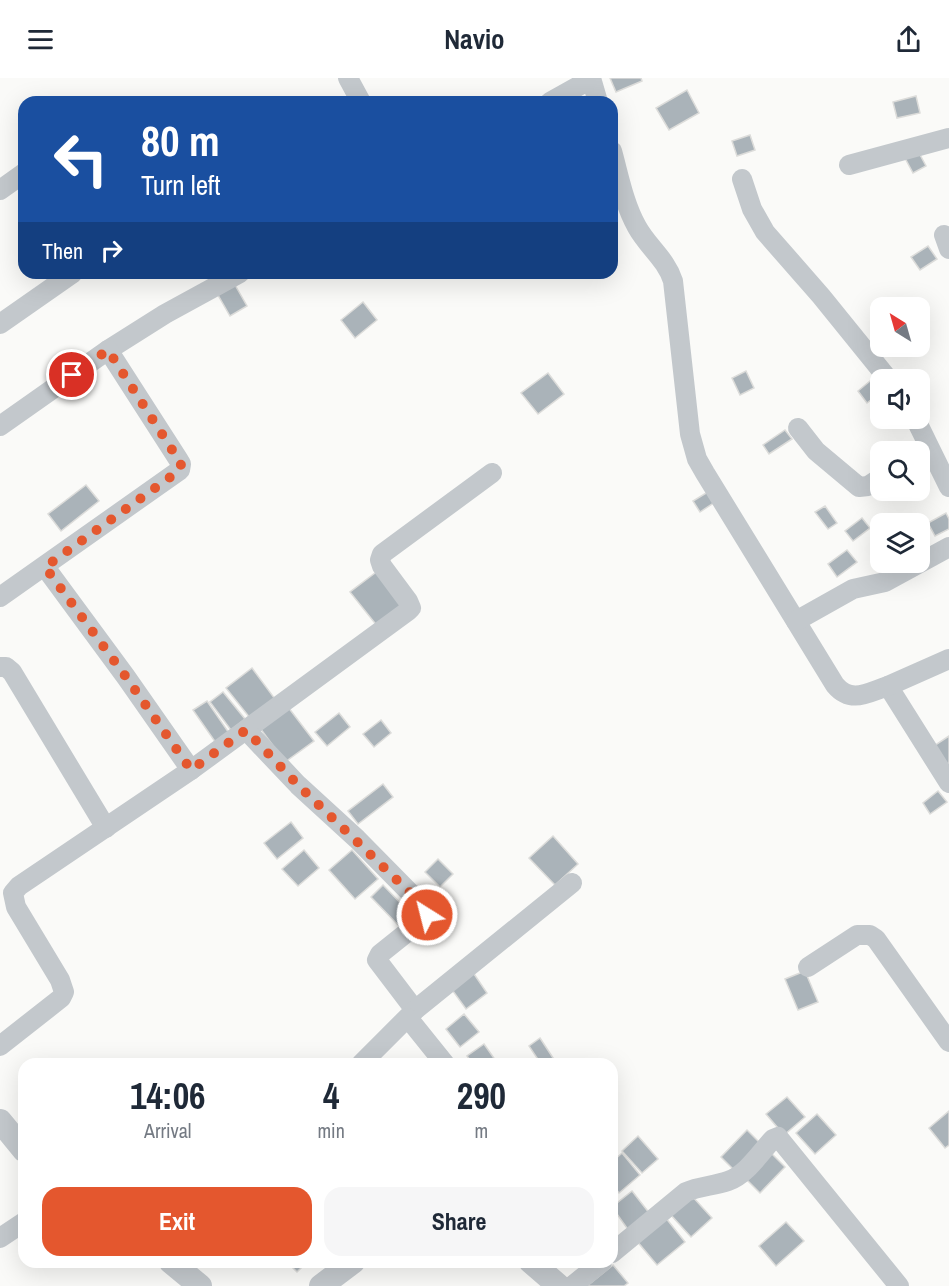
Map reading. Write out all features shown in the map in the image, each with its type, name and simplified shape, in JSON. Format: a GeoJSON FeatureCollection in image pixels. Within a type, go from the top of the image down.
{"type":"FeatureCollection","features":[{"type":"Feature","properties":{"kind":"street"},"geometry":{"type":"LineString","coordinates":[[348,78],[358,96]]}},
{"type":"Feature","properties":{"kind":"street"},"geometry":{"type":"LineString","coordinates":[[560,96],[591,78],[596,96]]}},
{"type":"Feature","properties":{"kind":"street"},"geometry":{"type":"LineString","coordinates":[[849,165],[949,138]]}},
{"type":"Feature","properties":{"kind":"street"},"geometry":{"type":"LineString","coordinates":[[618,170],[636,226],[664,261],[673,281],[690,434],[698,459],[842,693],[851,697],[888,686],[949,659]]}},
{"type":"Feature","properties":{"kind":"street"},"geometry":{"type":"LineString","coordinates":[[0,190],[18,177]]}},
{"type":"Feature","properties":{"kind":"street"},"geometry":{"type":"LineString","coordinates":[[742,179],[752,209],[765,232],[880,369]]}},
{"type":"Feature","properties":{"kind":"street"},"geometry":{"type":"LineString","coordinates":[[0,324],[64,279]]}},
{"type":"Feature","properties":{"kind":"street"},"geometry":{"type":"LineString","coordinates":[[0,426],[108,350],[165,314],[229,279]]}},
{"type":"Feature","properties":{"kind":"street"},"geometry":{"type":"LineString","coordinates":[[0,597],[180,470],[181,464],[178,459],[108,350]]}},
{"type":"Feature","properties":{"kind":"street"},"geometry":{"type":"LineString","coordinates":[[798,428],[816,451],[859,488],[870,485]]}},
{"type":"Feature","properties":{"kind":"street"},"geometry":{"type":"LineString","coordinates":[[930,458],[949,487]]}},
{"type":"Feature","properties":{"kind":"street"},"geometry":{"type":"LineString","coordinates":[[0,1046],[62,998],[64,992],[60,980],[16,907],[14,893],[19,886],[191,770],[408,611],[411,608],[408,601],[382,566],[380,560],[382,554],[492,473]]}},
{"type":"Feature","properties":{"kind":"street"},"geometry":{"type":"LineString","coordinates":[[796,621],[853,589],[885,582],[949,548]]}},
{"type":"Feature","properties":{"kind":"street"},"geometry":{"type":"LineString","coordinates":[[45,567],[191,770]]}},
{"type":"Feature","properties":{"kind":"street"},"geometry":{"type":"LineString","coordinates":[[0,667],[6,667],[12,672],[106,828]]}},
{"type":"Feature","properties":{"kind":"street"},"geometry":{"type":"LineString","coordinates":[[888,686],[949,783]]}},
{"type":"Feature","properties":{"kind":"street"},"geometry":{"type":"LineString","coordinates":[[246,730],[298,785],[357,839],[428,911],[425,918],[380,954],[376,960],[441,1058]]}},
{"type":"Feature","properties":{"kind":"street"},"geometry":{"type":"LineString","coordinates":[[367,1058],[412,1014],[572,883]]}},
{"type":"Feature","properties":{"kind":"street"},"geometry":{"type":"LineString","coordinates":[[808,967],[857,935],[870,934],[876,939],[949,1042]]}},
{"type":"Feature","properties":{"kind":"street"},"geometry":{"type":"LineString","coordinates":[[0,1121],[18,1143]]}},
{"type":"Feature","properties":{"kind":"street"},"geometry":{"type":"LineString","coordinates":[[618,1248],[686,1192],[694,1188],[730,1181],[738,1176],[773,1139],[778,1137],[898,1286]]}},
{"type":"Feature","properties":{"kind":"street"},"geometry":{"type":"LineString","coordinates":[[0,1238],[18,1226]]}},
{"type":"Feature","properties":{"kind":"street"},"geometry":{"type":"LineString","coordinates":[[321,1286],[344,1268]]}},
{"type":"Feature","properties":{"kind":"street"},"geometry":{"type":"LineString","coordinates":[[538,1268],[559,1286]]}},
{"type":"Feature","properties":{"kind":"street"},"geometry":{"type":"LineString","coordinates":[[572,1286],[594,1268]]}},
{"type":"Feature","properties":{"kind":"building"},"geometry":{"type":"Polygon","coordinates":[[[610,78],[641,78],[642,81],[616,92],[610,78]]]}},
{"type":"Feature","properties":{"kind":"building"},"geometry":{"type":"Polygon","coordinates":[[[687,90],[699,113],[669,130],[656,108],[687,90]]]}},
{"type":"Feature","properties":{"kind":"building"},"geometry":{"type":"Polygon","coordinates":[[[916,96],[920,113],[897,118],[893,102],[916,96]]]}},
{"type":"Feature","properties":{"kind":"building"},"geometry":{"type":"Polygon","coordinates":[[[750,135],[755,150],[737,156],[732,141],[750,135]]]}},
{"type":"Feature","properties":{"kind":"building"},"geometry":{"type":"Polygon","coordinates":[[[918,151],[926,166],[913,173],[905,158],[918,151]]]}},
{"type":"Feature","properties":{"kind":"building"},"geometry":{"type":"Polygon","coordinates":[[[928,246],[937,259],[920,270],[911,257],[928,246]]]}},
{"type":"Feature","properties":{"kind":"building"},"geometry":{"type":"Polygon","coordinates":[[[235,285],[247,306],[230,316],[218,295],[235,285]]]}},
{"type":"Feature","properties":{"kind":"building"},"geometry":{"type":"Polygon","coordinates":[[[363,302],[377,320],[355,338],[341,320],[363,302]]]}},
{"type":"Feature","properties":{"kind":"building"},"geometry":{"type":"Polygon","coordinates":[[[746,371],[754,388],[740,395],[732,378],[746,371]]]}},
{"type":"Feature","properties":{"kind":"building"},"geometry":{"type":"Polygon","coordinates":[[[548,373],[564,394],[538,414],[521,393],[548,373]]]}},
{"type":"Feature","properties":{"kind":"building"},"geometry":{"type":"Polygon","coordinates":[[[870,381],[870,401],[867,403],[858,391],[870,381]]]}},
{"type":"Feature","properties":{"kind":"building"},"geometry":{"type":"Polygon","coordinates":[[[785,430],[792,439],[769,454],[763,445],[785,430]]]}},
{"type":"Feature","properties":{"kind":"building"},"geometry":{"type":"Polygon","coordinates":[[[86,485],[99,501],[61,531],[48,514],[86,485]]]}},
{"type":"Feature","properties":{"kind":"building"},"geometry":{"type":"Polygon","coordinates":[[[711,490],[718,500],[700,512],[693,501],[711,490]]]}},
{"type":"Feature","properties":{"kind":"building"},"geometry":{"type":"Polygon","coordinates":[[[825,506],[837,523],[828,529],[815,512],[825,506]]]}},
{"type":"Feature","properties":{"kind":"building"},"geometry":{"type":"Polygon","coordinates":[[[946,513],[949,519],[949,529],[935,536],[930,522],[946,513]]]}},
{"type":"Feature","properties":{"kind":"building"},"geometry":{"type":"Polygon","coordinates":[[[862,518],[870,528],[853,541],[845,531],[862,518]]]}},
{"type":"Feature","properties":{"kind":"building"},"geometry":{"type":"Polygon","coordinates":[[[847,550],[857,562],[837,577],[828,564],[847,550]]]}},
{"type":"Feature","properties":{"kind":"building"},"geometry":{"type":"Polygon","coordinates":[[[379,570],[406,605],[378,627],[350,592],[379,570]]]}},
{"type":"Feature","properties":{"kind":"building"},"geometry":{"type":"Polygon","coordinates":[[[252,668],[275,699],[250,718],[226,688],[252,668]]]}},
{"type":"Feature","properties":{"kind":"building"},"geometry":{"type":"Polygon","coordinates":[[[223,692],[245,719],[231,730],[210,702],[223,692]]]}},
{"type":"Feature","properties":{"kind":"building"},"geometry":{"type":"Polygon","coordinates":[[[207,701],[229,733],[216,743],[193,710],[207,701]]]}},
{"type":"Feature","properties":{"kind":"building"},"geometry":{"type":"Polygon","coordinates":[[[288,707],[314,741],[285,762],[260,728],[288,707]]]}},
{"type":"Feature","properties":{"kind":"building"},"geometry":{"type":"Polygon","coordinates":[[[339,713],[350,727],[327,746],[315,732],[339,713]]]}},
{"type":"Feature","properties":{"kind":"building"},"geometry":{"type":"Polygon","coordinates":[[[381,720],[391,733],[374,747],[363,734],[381,720]]]}},
{"type":"Feature","properties":{"kind":"building"},"geometry":{"type":"Polygon","coordinates":[[[949,736],[949,763],[944,766],[931,748],[949,736]]]}},
{"type":"Feature","properties":{"kind":"building"},"geometry":{"type":"Polygon","coordinates":[[[383,784],[393,797],[358,824],[348,811],[383,784]]]}},
{"type":"Feature","properties":{"kind":"building"},"geometry":{"type":"Polygon","coordinates":[[[938,791],[947,802],[930,814],[923,803],[938,791]]]}},
{"type":"Feature","properties":{"kind":"building"},"geometry":{"type":"Polygon","coordinates":[[[291,822],[303,838],[277,859],[264,843],[291,822]]]}},
{"type":"Feature","properties":{"kind":"building"},"geometry":{"type":"Polygon","coordinates":[[[553,836],[578,864],[555,885],[529,858],[553,836]]]}},
{"type":"Feature","properties":{"kind":"building"},"geometry":{"type":"Polygon","coordinates":[[[304,850],[319,868],[298,886],[282,869],[304,850]]]}},
{"type":"Feature","properties":{"kind":"building"},"geometry":{"type":"Polygon","coordinates":[[[352,850],[378,879],[355,899],[329,870],[352,850]]]}},
{"type":"Feature","properties":{"kind":"building"},"geometry":{"type":"Polygon","coordinates":[[[438,859],[453,874],[440,887],[425,872],[438,859]]]}},
{"type":"Feature","properties":{"kind":"building"},"geometry":{"type":"Polygon","coordinates":[[[383,885],[412,915],[400,927],[371,897],[383,885]]]}},
{"type":"Feature","properties":{"kind":"building"},"geometry":{"type":"Polygon","coordinates":[[[472,971],[487,993],[466,1009],[450,987],[472,971]]]}},
{"type":"Feature","properties":{"kind":"building"},"geometry":{"type":"Polygon","coordinates":[[[805,971],[818,1002],[798,1010],[785,979],[805,971]]]}},
{"type":"Feature","properties":{"kind":"building"},"geometry":{"type":"Polygon","coordinates":[[[464,1014],[479,1032],[460,1047],[446,1029],[464,1014]]]}},
{"type":"Feature","properties":{"kind":"building"},"geometry":{"type":"Polygon","coordinates":[[[540,1038],[553,1058],[537,1058],[529,1046],[540,1038]]]}},
{"type":"Feature","properties":{"kind":"building"},"geometry":{"type":"Polygon","coordinates":[[[484,1044],[494,1058],[468,1058],[467,1056],[484,1044]]]}},
{"type":"Feature","properties":{"kind":"building"},"geometry":{"type":"Polygon","coordinates":[[[787,1097],[805,1117],[784,1135],[766,1114],[787,1097]]]}},
{"type":"Feature","properties":{"kind":"building"},"geometry":{"type":"Polygon","coordinates":[[[949,1111],[949,1145],[945,1148],[929,1128],[949,1111]]]}},
{"type":"Feature","properties":{"kind":"building"},"geometry":{"type":"Polygon","coordinates":[[[817,1114],[836,1135],[815,1154],[796,1133],[817,1114]]]}},
{"type":"Feature","properties":{"kind":"building"},"geometry":{"type":"Polygon","coordinates":[[[747,1130],[763,1146],[737,1173],[721,1157],[747,1130]]]}},
{"type":"Feature","properties":{"kind":"building"},"geometry":{"type":"Polygon","coordinates":[[[638,1136],[658,1159],[642,1173],[622,1151],[638,1136]]]}},
{"type":"Feature","properties":{"kind":"building"},"geometry":{"type":"Polygon","coordinates":[[[768,1150],[785,1167],[760,1193],[743,1176],[768,1150]]]}},
{"type":"Feature","properties":{"kind":"building"},"geometry":{"type":"Polygon","coordinates":[[[622,1153],[640,1175],[619,1193],[618,1192],[618,1157],[622,1153]]]}},
{"type":"Feature","properties":{"kind":"building"},"geometry":{"type":"Polygon","coordinates":[[[632,1191],[650,1214],[629,1231],[618,1215],[618,1202],[632,1191]]]}},
{"type":"Feature","properties":{"kind":"building"},"geometry":{"type":"Polygon","coordinates":[[[691,1195],[712,1218],[691,1237],[670,1214],[691,1195]]]}},
{"type":"Feature","properties":{"kind":"building"},"geometry":{"type":"Polygon","coordinates":[[[665,1217],[685,1242],[657,1265],[636,1240],[665,1217]]]}},
{"type":"Feature","properties":{"kind":"building"},"geometry":{"type":"Polygon","coordinates":[[[786,1222],[804,1241],[776,1266],[759,1246],[786,1222]]]}},
{"type":"Feature","properties":{"kind":"building"},"geometry":{"type":"Polygon","coordinates":[[[609,1268],[616,1268],[628,1283],[624,1286],[587,1286],[609,1268]]]}},
{"type":"Feature","properties":{"kind":"route"},"geometry":{"type":"LineString","coordinates":[[72,375],[108,350],[181,464],[180,470],[175,475],[45,567],[191,770],[246,730],[298,785],[357,839],[425,907],[428,911],[427,915]]}}]}
